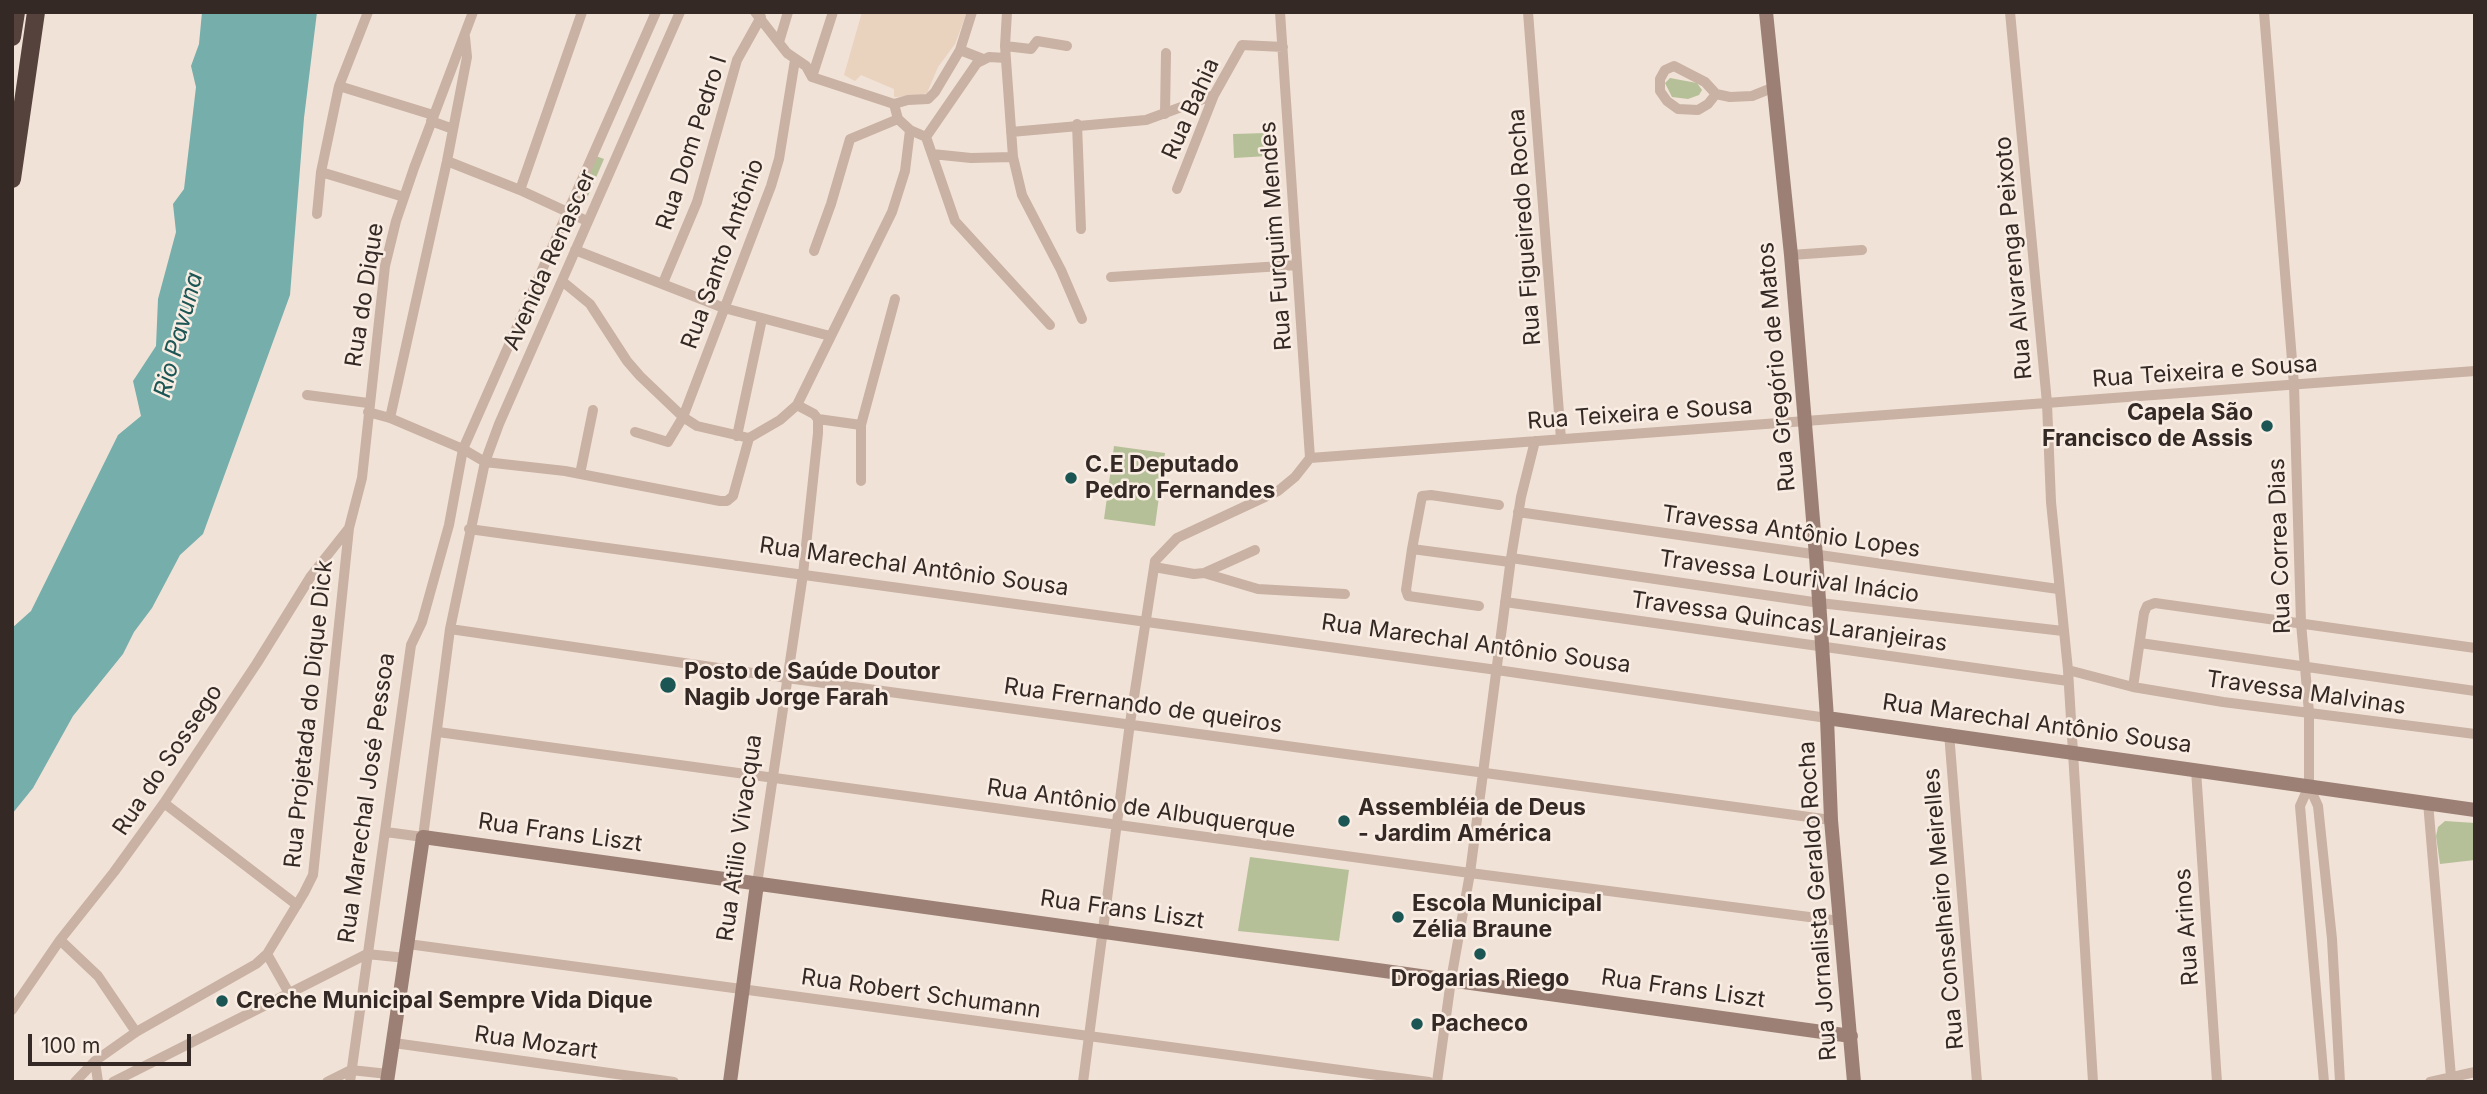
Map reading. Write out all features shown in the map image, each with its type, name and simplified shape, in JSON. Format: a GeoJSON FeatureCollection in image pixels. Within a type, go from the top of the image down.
{"type":"FeatureCollection","features":[{"type":"Feature","properties":{"kind":"highway"},"geometry":{"type":"LineString","coordinates":[[12,37],[16,12]]}},
{"type":"Feature","properties":{"kind":"highway"},"geometry":{"type":"LineString","coordinates":[[12,179],[36,12]]}},
{"type":"Feature","properties":{"kind":"street"},"geometry":{"type":"LineString","coordinates":[[317,214],[321,172],[339,86],[368,12]]}},
{"type":"Feature","properties":{"kind":"street","name":"Rua do Dique"},"geometry":{"type":"LineString","coordinates":[[349,528],[362,478],[385,266],[404,197],[473,12]]}},
{"type":"Feature","properties":{"kind":"street"},"geometry":{"type":"LineString","coordinates":[[520,190],[582,12]]}},
{"type":"Feature","properties":{"kind":"street","name":"Avenida Renascer"},"geometry":{"type":"LineString","coordinates":[[449,525],[463,449],[656,12]]}},
{"type":"Feature","properties":{"kind":"street","name":"Avenida Renascer"},"geometry":{"type":"LineString","coordinates":[[469,529],[485,462],[587,221],[680,12]]}},
{"type":"Feature","properties":{"kind":"street"},"geometry":{"type":"LineString","coordinates":[[779,42],[788,12]]}},
{"type":"Feature","properties":{"kind":"street"},"geometry":{"type":"LineString","coordinates":[[812,77],[833,12]]}},
{"type":"Feature","properties":{"kind":"street"},"geometry":{"type":"LineString","coordinates":[[758,15],[795,60],[806,66],[812,77],[894,104],[928,99],[960,50],[972,12]]}},
{"type":"Feature","properties":{"kind":"street"},"geometry":{"type":"LineString","coordinates":[[1007,12],[1005,46],[1013,157],[1022,195],[1061,270],[1082,319]]}},
{"type":"Feature","properties":{"kind":"street","name":"Rua Furquim Mendes"},"geometry":{"type":"LineString","coordinates":[[1280,12],[1310,458]]}},
{"type":"Feature","properties":{"kind":"street","name":"Rua Figueiredo Rocha"},"geometry":{"type":"LineString","coordinates":[[1528,12],[1561,439]]}},
{"type":"Feature","properties":{"kind":"street","name":"Rua Gregório de Matos"},"geometry":{"type":"LineString","coordinates":[[1766,12],[1791,255],[1827,718]]}},
{"type":"Feature","properties":{"kind":"street","name":"Rua Alvarenga Peixoto"},"geometry":{"type":"LineString","coordinates":[[2010,12],[2047,403],[2048,470],[2068,676],[2093,1082]]}},
{"type":"Feature","properties":{"kind":"street","name":"Rua Correa Dias"},"geometry":{"type":"LineString","coordinates":[[2264,12],[2294,385],[2301,623],[2309,712],[2309,786]]}},
{"type":"Feature","properties":{"kind":"street","name":"Rua Dom Pedro I"},"geometry":{"type":"LineString","coordinates":[[663,283],[697,202],[737,60],[758,15]]}},
{"type":"Feature","properties":{"kind":"street","name":"Rua do Dique"},"geometry":{"type":"LineString","coordinates":[[390,418],[447,161],[467,57],[465,37]]}},
{"type":"Feature","properties":{"kind":"street"},"geometry":{"type":"LineString","coordinates":[[1005,46],[1031,49],[1037,41],[1067,46]]}},
{"type":"Feature","properties":{"kind":"street","name":"Rua Bahia"},"geometry":{"type":"LineString","coordinates":[[1177,189],[1214,95],[1242,45],[1283,47]]}},
{"type":"Feature","properties":{"kind":"street"},"geometry":{"type":"LineString","coordinates":[[960,50],[984,58],[1006,58]]}},
{"type":"Feature","properties":{"kind":"street"},"geometry":{"type":"LineString","coordinates":[[1165,114],[1167,52]]}},
{"type":"Feature","properties":{"kind":"street"},"geometry":{"type":"LineString","coordinates":[[926,137],[974,67],[984,58]]}},
{"type":"Feature","properties":{"kind":"street","name":"Rua Santo Antônio"},"geometry":{"type":"LineString","coordinates":[[635,432],[668,442],[683,416],[766,202],[779,159],[795,60]]}},
{"type":"Feature","properties":{"kind":"street"},"geometry":{"type":"LineString","coordinates":[[1716,94],[1708,104],[1698,110],[1678,109],[1667,101],[1660,90],[1660,79],[1665,70],[1674,66],[1706,82],[1716,94],[1730,97],[1752,96],[1772,88]]}},
{"type":"Feature","properties":{"kind":"street"},"geometry":{"type":"LineString","coordinates":[[339,86],[432,118],[453,129]]}},
{"type":"Feature","properties":{"kind":"street"},"geometry":{"type":"LineString","coordinates":[[1011,132],[1077,124],[1146,120],[1214,95]]}},
{"type":"Feature","properties":{"kind":"street"},"geometry":{"type":"LineString","coordinates":[[894,104],[898,119],[910,130],[926,137],[955,221],[1050,325]]}},
{"type":"Feature","properties":{"kind":"street"},"geometry":{"type":"LineString","coordinates":[[814,250],[850,139],[898,119]]}},
{"type":"Feature","properties":{"kind":"street"},"geometry":{"type":"LineString","coordinates":[[1077,124],[1081,229]]}},
{"type":"Feature","properties":{"kind":"street"},"geometry":{"type":"LineString","coordinates":[[562,281],[590,304],[640,376],[683,416],[697,426],[748,438],[780,420],[797,405],[892,212],[905,171],[910,130]]}},
{"type":"Feature","properties":{"kind":"street"},"geometry":{"type":"LineString","coordinates":[[932,154],[971,158],[1013,157]]}},
{"type":"Feature","properties":{"kind":"street"},"geometry":{"type":"LineString","coordinates":[[447,161],[520,190],[587,221]]}},
{"type":"Feature","properties":{"kind":"street"},"geometry":{"type":"LineString","coordinates":[[321,172],[404,197]]}},
{"type":"Feature","properties":{"kind":"street"},"geometry":{"type":"LineString","coordinates":[[575,250],[724,308],[830,336]]}},
{"type":"Feature","properties":{"kind":"street"},"geometry":{"type":"LineString","coordinates":[[1791,255],[1862,250]]}},
{"type":"Feature","properties":{"kind":"street"},"geometry":{"type":"LineString","coordinates":[[1111,278],[1297,265]]}},
{"type":"Feature","properties":{"kind":"street"},"geometry":{"type":"LineString","coordinates":[[861,481],[861,425],[895,299]]}},
{"type":"Feature","properties":{"kind":"street"},"geometry":{"type":"LineString","coordinates":[[737,436],[762,319]]}},
{"type":"Feature","properties":{"kind":"street","name":"Rua Teixeira e Sousa"},"geometry":{"type":"LineString","coordinates":[[1310,458],[2475,371]]}},
{"type":"Feature","properties":{"kind":"street"},"geometry":{"type":"LineString","coordinates":[[307,395],[368,407],[463,449],[485,462],[580,474],[727,501],[733,496],[748,438]]}},
{"type":"Feature","properties":{"kind":"street"},"geometry":{"type":"LineString","coordinates":[[797,405],[818,419],[861,425]]}},
{"type":"Feature","properties":{"kind":"street"},"geometry":{"type":"LineString","coordinates":[[580,474],[593,410]]}},
{"type":"Feature","properties":{"kind":"street","name":"Rua Atilio Vivacqua"},"geometry":{"type":"LineString","coordinates":[[730,1082],[803,574],[818,419]]}},
{"type":"Feature","properties":{"kind":"street"},"geometry":{"type":"LineString","coordinates":[[1437,1082],[1484,773],[1510,560],[1535,440]]}},
{"type":"Feature","properties":{"kind":"street"},"geometry":{"type":"LineString","coordinates":[[1083,1082],[1130,723],[1154,567],[1162,552],[1177,538],[1278,491],[1295,477],[1310,458]]}},
{"type":"Feature","properties":{"kind":"street"},"geometry":{"type":"LineString","coordinates":[[1479,606],[1408,596],[1406,590],[1422,496],[1499,505]]}},
{"type":"Feature","properties":{"kind":"street","name":"Travessa Antônio Lopes"},"geometry":{"type":"LineString","coordinates":[[1518,512],[2058,589]]}},
{"type":"Feature","properties":{"kind":"street","name":"Rua Marechal José Pessoa"},"geometry":{"type":"LineString","coordinates":[[350,1082],[411,645],[422,622],[449,525]]}},
{"type":"Feature","properties":{"kind":"street","name":"Rua do Sossego"},"geometry":{"type":"LineString","coordinates":[[12,1010],[60,940],[164,803],[311,576],[349,528]]}},
{"type":"Feature","properties":{"kind":"street","name":"Rua Projetada do Dique Dick"},"geometry":{"type":"LineString","coordinates":[[75,1082],[95,1062],[136,1032],[256,964],[267,954],[313,875],[349,528]]}},
{"type":"Feature","properties":{"kind":"street"},"geometry":{"type":"LineString","coordinates":[[327,1082],[351,1070],[388,1078],[424,837],[450,629],[469,529]]}},
{"type":"Feature","properties":{"kind":"street","name":"Rua Marechal Antônio Sousa"},"geometry":{"type":"LineString","coordinates":[[469,529],[1949,733],[2475,810]]}},
{"type":"Feature","properties":{"kind":"street","name":"Travessa Lourival Inácio"},"geometry":{"type":"LineString","coordinates":[[1412,549],[1820,603],[2063,631]]}},
{"type":"Feature","properties":{"kind":"street"},"geometry":{"type":"LineString","coordinates":[[1154,567],[1194,574],[1204,573],[1255,550]]}},
{"type":"Feature","properties":{"kind":"street"},"geometry":{"type":"LineString","coordinates":[[1204,573],[1258,589],[1345,594]]}},
{"type":"Feature","properties":{"kind":"street","name":"Travessa Quincas Laranjeiras"},"geometry":{"type":"LineString","coordinates":[[1505,602],[2068,676],[2133,687]]}},
{"type":"Feature","properties":{"kind":"street"},"geometry":{"type":"LineString","coordinates":[[2133,687],[2144,613],[2147,606],[2155,603],[2475,648]]}},
{"type":"Feature","properties":{"kind":"street","name":"Rua Frernando de queiros"},"geometry":{"type":"LineString","coordinates":[[450,629],[787,678],[1831,820]]}},
{"type":"Feature","properties":{"kind":"street"},"geometry":{"type":"LineString","coordinates":[[2140,643],[2475,691]]}},
{"type":"Feature","properties":{"kind":"street","name":"Travessa Malvinas"},"geometry":{"type":"LineString","coordinates":[[2133,687],[2223,702],[2475,734]]}},
{"type":"Feature","properties":{"kind":"street","name":"Rua Jornalista Geraldo Rocha"},"geometry":{"type":"LineString","coordinates":[[1827,718],[1831,820],[1854,1082]]}},
{"type":"Feature","properties":{"kind":"street","name":"Rua Antônio de Albuquerque"},"geometry":{"type":"LineString","coordinates":[[438,732],[1118,826],[1840,921]]}},
{"type":"Feature","properties":{"kind":"street","name":"Rua Conselheiro Meirelles"},"geometry":{"type":"LineString","coordinates":[[1949,733],[1977,1082]]}},
{"type":"Feature","properties":{"kind":"street","name":"Rua Arinos"},"geometry":{"type":"LineString","coordinates":[[2196,770],[2217,1082]]}},
{"type":"Feature","properties":{"kind":"street"},"geometry":{"type":"LineString","coordinates":[[2309,786],[2318,806],[2332,939],[2340,1082]]}},
{"type":"Feature","properties":{"kind":"street"},"geometry":{"type":"LineString","coordinates":[[2309,786],[2300,806],[2324,1082]]}},
{"type":"Feature","properties":{"kind":"street"},"geometry":{"type":"LineString","coordinates":[[2428,802],[2451,1077]]}},
{"type":"Feature","properties":{"kind":"street"},"geometry":{"type":"LineString","coordinates":[[164,803],[297,905]]}},
{"type":"Feature","properties":{"kind":"street","name":"Rua Frans Liszt"},"geometry":{"type":"LineString","coordinates":[[386,832],[1851,1037]]}},
{"type":"Feature","properties":{"kind":"street"},"geometry":{"type":"LineString","coordinates":[[2313,940],[2332,939]]}},
{"type":"Feature","properties":{"kind":"street"},"geometry":{"type":"LineString","coordinates":[[60,940],[98,976],[136,1032]]}},
{"type":"Feature","properties":{"kind":"street","name":"Rua Robert Schumann"},"geometry":{"type":"LineString","coordinates":[[368,954],[407,951],[742,990],[1429,1082]]}},
{"type":"Feature","properties":{"kind":"street"},"geometry":{"type":"LineString","coordinates":[[267,954],[289,993]]}},
{"type":"Feature","properties":{"kind":"street"},"geometry":{"type":"LineString","coordinates":[[113,1082],[368,954]]}},
{"type":"Feature","properties":{"kind":"street","name":"Rua Mozart"},"geometry":{"type":"LineString","coordinates":[[394,1043],[674,1082]]}},
{"type":"Feature","properties":{"kind":"street"},"geometry":{"type":"LineString","coordinates":[[95,1062],[98,1082]]}},
{"type":"Feature","properties":{"kind":"street"},"geometry":{"type":"LineString","coordinates":[[2430,1082],[2475,1072]]}},
{"type":"Feature","properties":{"kind":"green space"},"geometry":{"type":"Polygon","coordinates":[[[1670,78],[1697,83],[1702,90],[1699,95],[1688,99],[1672,97],[1665,83],[1670,78]]]}},
{"type":"Feature","properties":{"kind":"green space"},"geometry":{"type":"Polygon","coordinates":[[[1267,133],[1268,156],[1234,158],[1233,134],[1267,133]]]}},
{"type":"Feature","properties":{"kind":"green space"},"geometry":{"type":"Polygon","coordinates":[[[596,156],[604,159],[585,203],[576,200],[596,156]]]}},
{"type":"Feature","properties":{"kind":"green space"},"geometry":{"type":"Polygon","coordinates":[[[1114,446],[1165,453],[1155,526],[1104,519],[1114,446]]]}},
{"type":"Feature","properties":{"kind":"green space"},"geometry":{"type":"Polygon","coordinates":[[[2445,821],[2475,823],[2475,860],[2440,864],[2436,836],[2438,827],[2445,821]]]}},
{"type":"Feature","properties":{"kind":"green space"},"geometry":{"type":"Polygon","coordinates":[[[1250,857],[1349,870],[1339,941],[1238,931],[1250,857]]]}},
{"type":"Feature","properties":{"kind":"shaded area"},"geometry":{"type":"Polygon","coordinates":[[[862,12],[967,12],[955,44],[938,67],[927,93],[894,97],[894,89],[861,75],[855,81],[844,75],[862,12]]]}},
{"type":"Feature","properties":{"kind":"water","name":"Rio Pavuna"},"geometry":{"type":"Polygon","coordinates":[[[202,12],[317,12],[304,118],[290,295],[203,534],[180,555],[152,608],[134,632],[123,654],[73,716],[33,788],[12,814],[12,628],[31,611],[118,435],[141,416],[133,381],[156,346],[158,299],[176,232],[173,204],[184,189],[196,87],[191,66],[199,44],[202,12]]]}},
{"type":"Feature","properties":{"kind":"place","name":"Capela São Francisco de Assis"},"geometry":{"type":"Point","coordinates":[2267,426]}},
{"type":"Feature","properties":{"kind":"place","name":"C.E Deputado Pedro Fernandes"},"geometry":{"type":"Point","coordinates":[1071,478]}},
{"type":"Feature","properties":{"kind":"place","name":"Posto de Saúde Doutor Nagib Jorge Farah"},"geometry":{"type":"Point","coordinates":[668,685]}},
{"type":"Feature","properties":{"kind":"place","name":"Assembléia de Deus - Jardim América"},"geometry":{"type":"Point","coordinates":[1344,821]}},
{"type":"Feature","properties":{"kind":"place","name":"Escola Municipal Zélia Braune"},"geometry":{"type":"Point","coordinates":[1398,917]}},
{"type":"Feature","properties":{"kind":"place","name":"Drogarias Riego"},"geometry":{"type":"Point","coordinates":[1480,954]}},
{"type":"Feature","properties":{"kind":"place","name":"Creche Municipal Sempre Vida Dique"},"geometry":{"type":"Point","coordinates":[222,1001]}},
{"type":"Feature","properties":{"kind":"place","name":"Pacheco"},"geometry":{"type":"Point","coordinates":[1417,1024]}}]}
